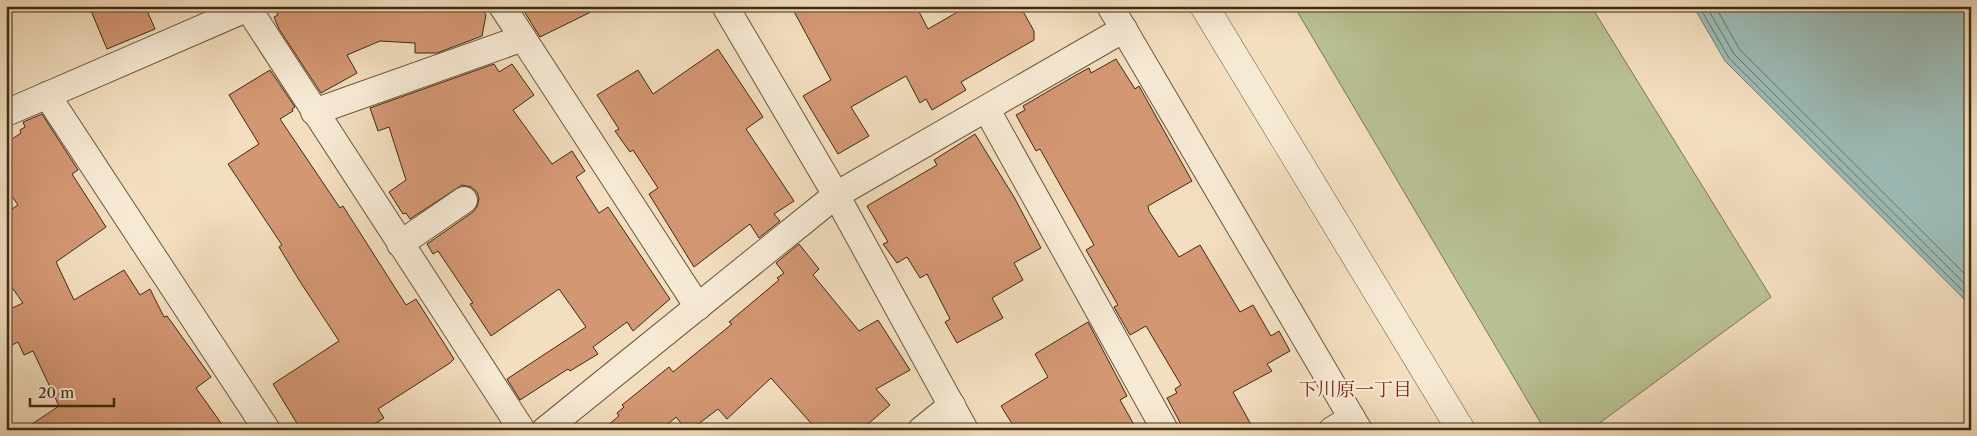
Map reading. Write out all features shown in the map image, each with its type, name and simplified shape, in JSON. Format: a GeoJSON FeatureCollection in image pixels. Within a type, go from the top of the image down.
{"type":"FeatureCollection","features":[{"type":"Feature","properties":{"kind":"street"},"geometry":{"type":"LineString","coordinates":[[502,6],[698,307]]}},
{"type":"Feature","properties":{"kind":"street"},"geometry":{"type":"LineString","coordinates":[[1110,6],[1347,426]]}},
{"type":"Feature","properties":{"kind":"street"},"geometry":{"type":"LineString","coordinates":[[1204,6],[1461,430]]}},
{"type":"Feature","properties":{"kind":"street"},"geometry":{"type":"LineString","coordinates":[[6,113],[250,7],[314,112],[522,430]]}},
{"type":"Feature","properties":{"kind":"street"},"geometry":{"type":"LineString","coordinates":[[735,10],[965,430]]}},
{"type":"Feature","properties":{"kind":"street"},"geometry":{"type":"LineString","coordinates":[[545,430],[836,195],[1124,30]]}},
{"type":"Feature","properties":{"kind":"street"},"geometry":{"type":"LineString","coordinates":[[314,112],[522,38]]}},
{"type":"Feature","properties":{"kind":"street"},"geometry":{"type":"LineString","coordinates":[[47,95],[267,430]]}},
{"type":"Feature","properties":{"kind":"street"},"geometry":{"type":"LineString","coordinates":[[986,110],[1165,430]]}},
{"type":"Feature","properties":{"kind":"street"},"geometry":{"type":"LineString","coordinates":[[400,244],[464,200]]}},
{"type":"Feature","properties":{"kind":"street"},"geometry":{"type":"LineString","coordinates":[[921,430],[952,405]]}},
{"type":"Feature","properties":{"kind":"green space"},"geometry":{"type":"Polygon","coordinates":[[[1294,6],[1591,6],[1771,297],[1590,430],[1545,430],[1294,6]]]}},
{"type":"Feature","properties":{"kind":"water"},"geometry":{"type":"Polygon","coordinates":[[[1693,6],[1971,6],[1971,306],[1725,61],[1693,6]]]}},
{"type":"Feature","properties":{"kind":"building"},"geometry":{"type":"Polygon","coordinates":[[[89,6],[145,6],[155,29],[107,49],[89,6]]]}},
{"type":"Feature","properties":{"kind":"building"},"geometry":{"type":"Polygon","coordinates":[[[273,6],[481,6],[486,15],[482,36],[437,53],[415,53],[415,43],[380,41],[347,55],[357,73],[321,93],[279,29],[274,17],[278,15],[273,6]]]}},
{"type":"Feature","properties":{"kind":"building"},"geometry":{"type":"Polygon","coordinates":[[[521,6],[603,6],[540,37],[521,6]]]}},
{"type":"Feature","properties":{"kind":"building"},"geometry":{"type":"Polygon","coordinates":[[[791,6],[916,6],[928,29],[968,6],[1020,6],[1034,31],[1034,40],[961,82],[966,90],[932,110],[926,99],[920,103],[906,76],[851,107],[869,136],[838,154],[803,96],[831,80],[791,6]]]}},
{"type":"Feature","properties":{"kind":"building"},"geometry":{"type":"Polygon","coordinates":[[[718,49],[763,117],[746,129],[794,201],[774,214],[780,221],[759,238],[750,224],[694,267],[649,194],[658,188],[633,150],[630,152],[615,131],[619,129],[597,95],[638,70],[653,94],[718,49]]]}},
{"type":"Feature","properties":{"kind":"building"},"geometry":{"type":"Polygon","coordinates":[[[1116,59],[1135,89],[1139,86],[1192,181],[1148,206],[1149,211],[1179,257],[1200,245],[1240,312],[1253,305],[1271,336],[1279,331],[1290,351],[1267,364],[1272,371],[1233,392],[1254,430],[1184,430],[1167,398],[1177,393],[1175,389],[1181,385],[1146,326],[1130,335],[1114,307],[1118,305],[1086,250],[1094,245],[1040,149],[1036,151],[1016,115],[1025,110],[1023,106],[1076,75],[1089,68],[1091,73],[1116,59]]]}},
{"type":"Feature","properties":{"kind":"building"},"geometry":{"type":"Polygon","coordinates":[[[494,64],[499,72],[512,64],[534,95],[513,110],[552,164],[572,151],[585,171],[576,177],[599,213],[608,207],[670,299],[633,331],[627,322],[593,347],[598,354],[570,371],[568,369],[520,400],[507,379],[586,327],[559,289],[491,336],[470,304],[473,303],[438,251],[433,254],[427,244],[473,212],[477,207],[479,199],[477,192],[471,187],[462,185],[410,219],[406,213],[403,214],[389,192],[406,180],[389,127],[378,131],[370,108],[494,64]]]}},
{"type":"Feature","properties":{"kind":"building"},"geometry":{"type":"Polygon","coordinates":[[[270,70],[295,107],[292,109],[293,111],[280,119],[340,208],[343,206],[406,305],[416,299],[454,359],[378,409],[384,418],[365,430],[301,430],[273,384],[339,341],[279,247],[282,245],[228,164],[259,144],[229,95],[270,70]]]}},
{"type":"Feature","properties":{"kind":"building"},"geometry":{"type":"Polygon","coordinates":[[[42,114],[78,170],[72,174],[106,227],[56,262],[74,300],[124,270],[140,295],[150,289],[164,317],[167,316],[211,377],[196,388],[226,430],[23,430],[59,406],[33,351],[24,355],[18,342],[6,348],[6,311],[23,303],[6,279],[6,213],[18,205],[6,188],[6,143],[21,133],[20,130],[25,127],[23,122],[42,114]]]}},
{"type":"Feature","properties":{"kind":"building"},"geometry":{"type":"Polygon","coordinates":[[[975,134],[1014,197],[1041,248],[1014,263],[1023,280],[992,298],[1003,318],[957,343],[945,322],[950,319],[927,274],[920,278],[907,257],[897,263],[883,244],[888,242],[867,206],[937,165],[934,160],[975,134]]]}},
{"type":"Feature","properties":{"kind":"building"},"geometry":{"type":"Polygon","coordinates":[[[799,244],[819,269],[813,275],[859,331],[878,320],[910,370],[876,389],[890,405],[861,430],[817,430],[771,378],[727,419],[718,409],[693,428],[690,424],[685,428],[676,417],[661,430],[602,430],[619,416],[617,413],[624,407],[622,405],[669,367],[673,372],[732,324],[729,322],[779,280],[777,278],[784,273],[776,263],[799,244]]]}},
{"type":"Feature","properties":{"kind":"building"},"geometry":{"type":"Polygon","coordinates":[[[1088,322],[1127,396],[1120,400],[1137,430],[1016,430],[1001,406],[1048,377],[1035,354],[1088,322]]]}},
{"type":"Feature","properties":{"kind":"district","name":"下川原一丁目"},"geometry":{"type":"Point","coordinates":[1355,389]}}]}
